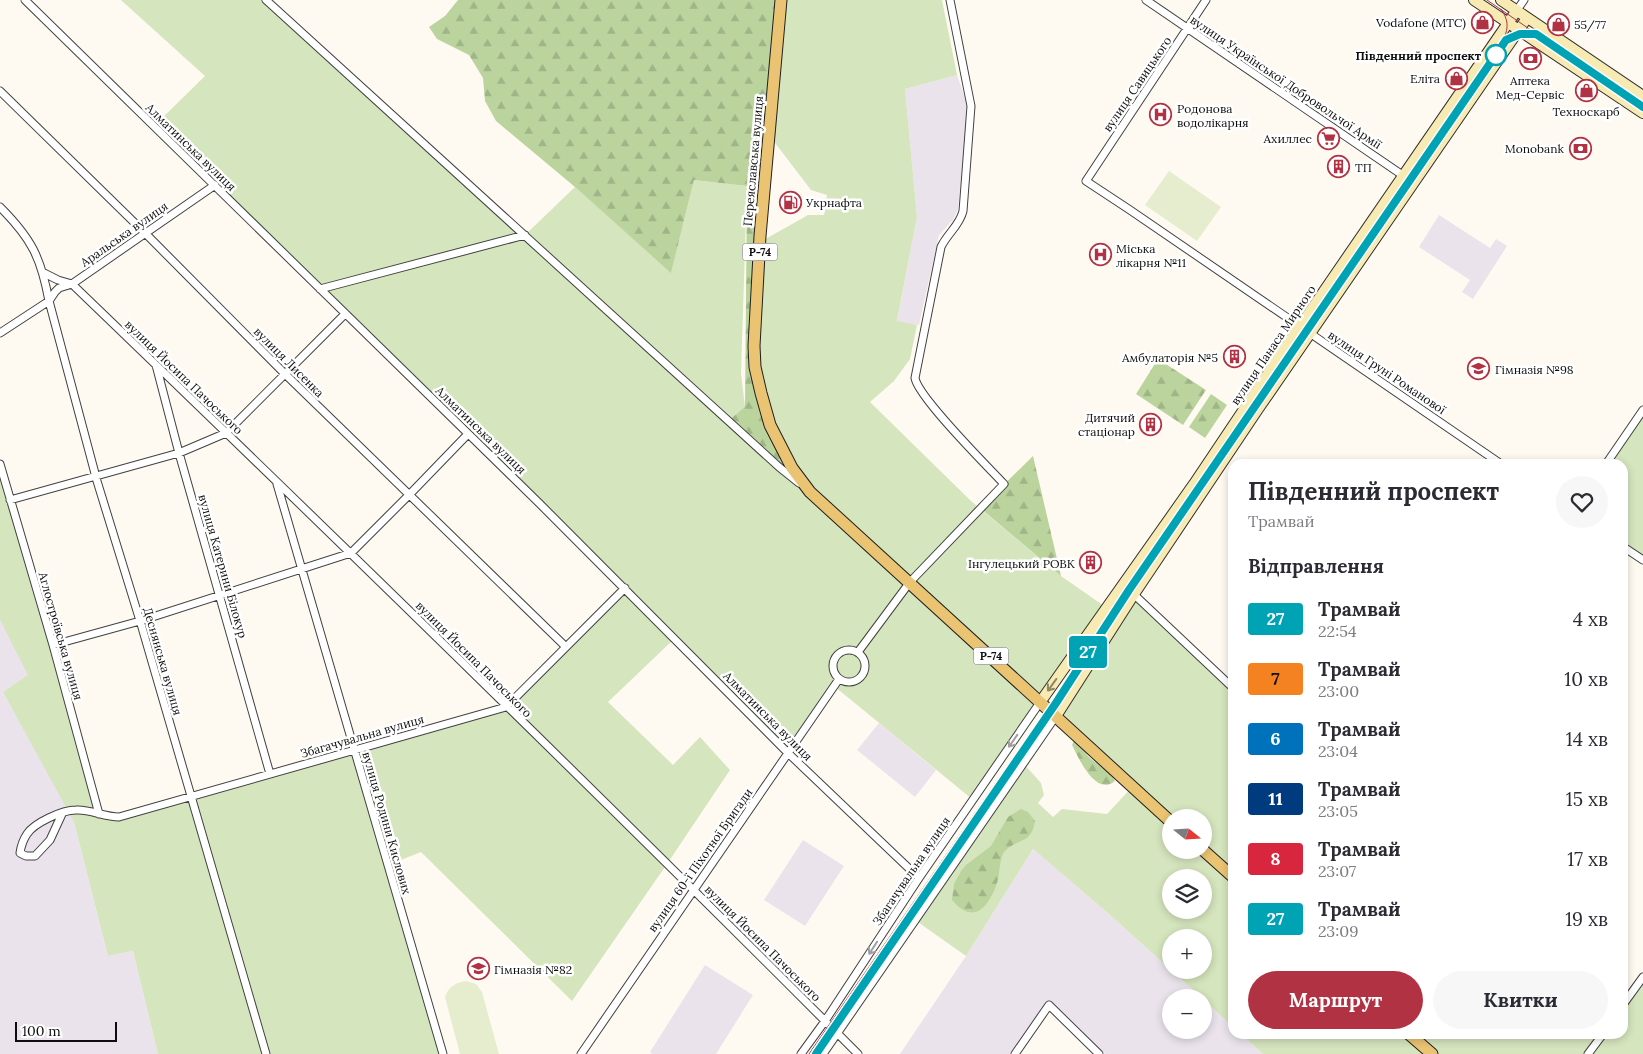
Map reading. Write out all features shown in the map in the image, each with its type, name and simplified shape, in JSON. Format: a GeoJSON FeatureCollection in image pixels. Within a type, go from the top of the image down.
{"type":"FeatureCollection","features":[{"type":"Feature","properties":{"kind":"main road","name":"Переяславська вулиця"},"geometry":{"type":"LineString","coordinates":[[781,0],[760,236],[754,353],[755,367],[770,425],[792,468],[810,492]]}},
{"type":"Feature","properties":{"kind":"main road"},"geometry":{"type":"LineString","coordinates":[[1474,0],[1643,113]]}},
{"type":"Feature","properties":{"kind":"main road"},"geometry":{"type":"LineString","coordinates":[[1502,0],[1643,96]]}},
{"type":"Feature","properties":{"kind":"main road","name":"вулиця Панаса Мирного"},"geometry":{"type":"LineString","coordinates":[[1041,701],[1124,585],[1517,10]]}},
{"type":"Feature","properties":{"kind":"main road","name":"вулиця Панаса Мирного"},"geometry":{"type":"LineString","coordinates":[[1056,716],[1134,594],[1527,18]]}},
{"type":"Feature","properties":{"kind":"main road","name":"Р-74"},"geometry":{"type":"LineString","coordinates":[[810,492],[1041,701],[1162,814]]}},
{"type":"Feature","properties":{"kind":"main road"},"geometry":{"type":"LineString","coordinates":[[1212,858],[1228,872]]}},
{"type":"Feature","properties":{"kind":"main road"},"geometry":{"type":"LineString","coordinates":[[1415,1039],[1432,1054]]}},
{"type":"Feature","properties":{"kind":"street","name":"Алматинська вулиця"},"geometry":{"type":"LineString","coordinates":[[26,0],[625,588],[788,753],[919,878]]}},
{"type":"Feature","properties":{"kind":"street"},"geometry":{"type":"LineString","coordinates":[[266,0],[779,467],[810,492]]}},
{"type":"Feature","properties":{"kind":"street"},"geometry":{"type":"LineString","coordinates":[[858,652],[910,582],[1004,484],[930,401],[918,386],[915,378],[941,247],[948,234],[960,221],[963,212],[971,106],[950,0]]}},
{"type":"Feature","properties":{"kind":"street","name":"вулиця Української Добровольчої Армії"},"geometry":{"type":"LineString","coordinates":[[1146,0],[1414,182]]}},
{"type":"Feature","properties":{"kind":"street","name":"вулиця Савицького"},"geometry":{"type":"LineString","coordinates":[[1086,181],[1206,0]]}},
{"type":"Feature","properties":{"kind":"street","name":"вулиця Панаса Мирного"},"geometry":{"type":"LineString","coordinates":[[1517,10],[1524,0]]}},
{"type":"Feature","properties":{"kind":"street","name":"вулиця Лисенка"},"geometry":{"type":"LineString","coordinates":[[0,91],[285,374],[565,646]]}},
{"type":"Feature","properties":{"kind":"street","name":"вулиця Груні Романової"},"geometry":{"type":"LineString","coordinates":[[1086,181],[1494,459]]}},
{"type":"Feature","properties":{"kind":"street","name":"Аральська вулиця"},"geometry":{"type":"LineString","coordinates":[[0,333],[49,301],[54,292],[59,288],[72,284],[215,186]]}},
{"type":"Feature","properties":{"kind":"street"},"geometry":{"type":"LineString","coordinates":[[0,207],[15,222],[31,244],[44,273],[72,284]]}},
{"type":"Feature","properties":{"kind":"street"},"geometry":{"type":"LineString","coordinates":[[320,289],[525,235]]}},
{"type":"Feature","properties":{"kind":"street","name":"Деснянська вулиця"},"geometry":{"type":"LineString","coordinates":[[44,273],[49,301],[95,476],[140,621],[266,1054]]}},
{"type":"Feature","properties":{"kind":"street","name":"вулиця Йосипа Пачоського"},"geometry":{"type":"LineString","coordinates":[[72,284],[277,484],[351,552],[858,1054]]}},
{"type":"Feature","properties":{"kind":"street"},"geometry":{"type":"LineString","coordinates":[[10,500],[179,453],[226,433],[346,314]]}},
{"type":"Feature","properties":{"kind":"street","name":"вулиця Катерини Білокур"},"geometry":{"type":"LineString","coordinates":[[156,364],[179,453],[270,774]]}},
{"type":"Feature","properties":{"kind":"street"},"geometry":{"type":"LineString","coordinates":[[1609,459],[1643,410]]}},
{"type":"Feature","properties":{"kind":"street"},"geometry":{"type":"LineString","coordinates":[[53,645],[140,621],[351,552],[468,434]]}},
{"type":"Feature","properties":{"kind":"street","name":"Аглостроївська вулиця"},"geometry":{"type":"LineString","coordinates":[[0,464],[53,645],[99,814]]}},
{"type":"Feature","properties":{"kind":"street","name":"вулиця Родини Кислових"},"geometry":{"type":"LineString","coordinates":[[277,484],[442,1054]]}},
{"type":"Feature","properties":{"kind":"street"},"geometry":{"type":"LineString","coordinates":[[1628,550],[1643,560]]}},
{"type":"Feature","properties":{"kind":"street"},"geometry":{"type":"LineString","coordinates":[[1124,585],[1228,683]]}},
{"type":"Feature","properties":{"kind":"street"},"geometry":{"type":"LineString","coordinates":[[506,707],[625,588]]}},
{"type":"Feature","properties":{"kind":"street"},"geometry":{"type":"LineString","coordinates":[[847,650],[858,652],[865,662],[865,671],[858,680],[843,682],[834,674],[833,665],[836,656],[847,650]]}},
{"type":"Feature","properties":{"kind":"street","name":"вулиця 60-ї Піхотної Бригади"},"geometry":{"type":"LineString","coordinates":[[581,1054],[839,679]]}},
{"type":"Feature","properties":{"kind":"street","name":"Збагачувальна вулиця"},"geometry":{"type":"LineString","coordinates":[[801,1054],[1041,701]]}},
{"type":"Feature","properties":{"kind":"street","name":"Збагачувальна вулиця"},"geometry":{"type":"LineString","coordinates":[[62,814],[50,840],[36,856],[26,856],[20,852],[27,832],[46,819],[74,810],[119,817],[506,707]]}},
{"type":"Feature","properties":{"kind":"street"},"geometry":{"type":"LineString","coordinates":[[823,1054],[1056,716]]}},
{"type":"Feature","properties":{"kind":"street"},"geometry":{"type":"LineString","coordinates":[[1628,998],[1643,977]]}},
{"type":"Feature","properties":{"kind":"street"},"geometry":{"type":"LineString","coordinates":[[1015,1054],[1049,1005],[1099,1054]]}},
{"type":"Feature","properties":{"kind":"street"},"geometry":{"type":"LineString","coordinates":[[1588,1054],[1598,1039]]}},
{"type":"Feature","properties":{"kind":"shaded area"},"geometry":{"type":"Polygon","coordinates":[[[957,75],[968,107],[958,209],[953,220],[939,235],[919,325],[897,322],[917,217],[905,89],[957,75]]]}},
{"type":"Feature","properties":{"kind":"shaded area"},"geometry":{"type":"Polygon","coordinates":[[[1439,215],[1490,248],[1496,239],[1507,246],[1473,299],[1462,292],[1470,280],[1419,247],[1439,215]]]}},
{"type":"Feature","properties":{"kind":"shaded area"},"geometry":{"type":"Polygon","coordinates":[[[0,620],[29,675],[3,692],[73,818],[108,956],[133,951],[158,1054],[0,1054],[0,620]]]}},
{"type":"Feature","properties":{"kind":"shaded area"},"geometry":{"type":"Polygon","coordinates":[[[879,723],[936,770],[915,797],[857,750],[879,723]]]}},
{"type":"Feature","properties":{"kind":"shaded area"},"geometry":{"type":"Polygon","coordinates":[[[803,840],[844,866],[805,926],[764,900],[803,840]]]}},
{"type":"Feature","properties":{"kind":"shaded area"},"geometry":{"type":"Polygon","coordinates":[[[1033,849],[1162,962],[1162,979],[1181,979],[1192,989],[1162,989],[1162,1039],[1212,1039],[1212,1007],[1228,1022],[1228,1039],[1246,1039],[1263,1054],[1105,1054],[1053,1004],[1049,1005],[1015,1054],[900,1054],[966,956],[1033,849]]]}},
{"type":"Feature","properties":{"kind":"shaded area"},"geometry":{"type":"Polygon","coordinates":[[[705,965],[753,995],[716,1054],[652,1054],[650,1052],[705,965]]]}},
{"type":"Feature","properties":{"kind":"green space"},"geometry":{"type":"Polygon","coordinates":[[[121,0],[266,0],[525,235],[575,187],[671,272],[694,180],[747,186],[741,373],[745,407],[770,425],[755,367],[760,242],[808,215],[824,215],[827,195],[811,190],[769,135],[781,0],[942,0],[957,75],[905,89],[917,217],[897,321],[917,325],[910,359],[894,381],[870,402],[971,501],[1061,576],[1107,608],[972,799],[834,686],[788,753],[674,639],[608,702],[673,765],[700,737],[730,770],[572,1001],[421,852],[388,865],[443,1054],[158,1054],[133,951],[108,956],[74,822],[3,692],[28,675],[0,620],[0,464],[99,814],[108,817],[506,707],[625,589],[154,126],[205,76],[121,0]]]}},
{"type":"Feature","properties":{"kind":"green space"},"geometry":{"type":"Polygon","coordinates":[[[458,0],[781,0],[754,346],[770,425],[810,492],[728,421],[745,407],[747,186],[694,180],[671,273],[575,187],[496,121],[485,101],[483,78],[469,55],[437,39],[429,27],[445,16],[458,0]]]}},
{"type":"Feature","properties":{"kind":"green space"},"geometry":{"type":"Polygon","coordinates":[[[1169,171],[1221,207],[1197,241],[1145,205],[1169,171]]]}},
{"type":"Feature","properties":{"kind":"green space"},"geometry":{"type":"Polygon","coordinates":[[[1158,359],[1206,390],[1183,425],[1136,394],[1158,359]]]}},
{"type":"Feature","properties":{"kind":"green space"},"geometry":{"type":"Polygon","coordinates":[[[1211,394],[1227,405],[1205,438],[1189,427],[1211,394]]]}},
{"type":"Feature","properties":{"kind":"green space"},"geometry":{"type":"Polygon","coordinates":[[[1643,410],[1643,560],[1628,550],[1628,459],[1609,459],[1643,410]]]}},
{"type":"Feature","properties":{"kind":"green space"},"geometry":{"type":"Polygon","coordinates":[[[1033,456],[1061,576],[980,508],[1033,456]]]}},
{"type":"Feature","properties":{"kind":"green space"},"geometry":{"type":"Polygon","coordinates":[[[1134,594],[1228,683],[1228,1022],[1212,1007],[1212,989],[1192,989],[1181,979],[1212,979],[1212,929],[1162,929],[1162,962],[1033,849],[966,956],[915,920],[1023,763],[1041,783],[1044,795],[1038,803],[1053,817],[1062,809],[1107,814],[1133,786],[1056,716],[1134,594]]]}},
{"type":"Feature","properties":{"kind":"green space"},"geometry":{"type":"Polygon","coordinates":[[[1074,741],[1088,756],[1110,773],[1115,781],[1108,785],[1101,784],[1095,780],[1079,759],[1072,745],[1074,741]]]}},
{"type":"Feature","properties":{"kind":"green space"},"geometry":{"type":"Polygon","coordinates":[[[1021,809],[1028,812],[1035,821],[1033,829],[1027,838],[1009,847],[1004,852],[997,882],[988,902],[978,911],[966,911],[959,907],[952,900],[954,884],[961,871],[991,846],[1008,817],[1021,809]]]}},
{"type":"Feature","properties":{"kind":"green space"},"geometry":{"type":"Polygon","coordinates":[[[1643,977],[1643,1054],[1263,1054],[1246,1039],[1628,1039],[1628,999],[1643,977]]]}},
{"type":"Feature","properties":{"kind":"green space"},"geometry":{"type":"Polygon","coordinates":[[[467,981],[476,984],[482,992],[499,1054],[460,1054],[445,997],[448,990],[453,986],[467,981]]]}},
{"type":"Feature","properties":{"kind":"tram line"},"geometry":{"type":"LineString","coordinates":[[1487,0],[1643,107]]}},
{"type":"Feature","properties":{"kind":"tram line"},"geometry":{"type":"LineString","coordinates":[[809,1054],[1052,701],[1126,587],[1504,38],[1507,23],[1501,9]]}},
{"type":"Feature","properties":{"kind":"tram line"},"geometry":{"type":"LineString","coordinates":[[1506,40],[1520,34],[1536,34]]}},
{"type":"Feature","properties":{"kind":"tram line","name":"27"},"geometry":{"type":"LineString","coordinates":[[816,1054],[1056,703],[1109,618],[1506,40],[1520,34],[1536,34],[1643,107]]}},
{"type":"Feature","properties":{"kind":"place","name":"Vodafone (МТС)"},"geometry":{"type":"Point","coordinates":[1482,22]}},
{"type":"Feature","properties":{"kind":"place","name":"55/77"},"geometry":{"type":"Point","coordinates":[1558,24]}},
{"type":"Feature","properties":{"kind":"place","name":"Південний проспект"},"geometry":{"type":"Point","coordinates":[1496,55]}},
{"type":"Feature","properties":{"kind":"place","name":"Аптека Мед-Сервіс"},"geometry":{"type":"Point","coordinates":[1530,59]}},
{"type":"Feature","properties":{"kind":"place","name":"Еліта"},"geometry":{"type":"Point","coordinates":[1456,78]}},
{"type":"Feature","properties":{"kind":"place","name":"Техноскарб"},"geometry":{"type":"Point","coordinates":[1586,90]}},
{"type":"Feature","properties":{"kind":"place","name":"Родонова водолікарня"},"geometry":{"type":"Point","coordinates":[1161,115]}},
{"type":"Feature","properties":{"kind":"place","name":"Ахиллес"},"geometry":{"type":"Point","coordinates":[1328,138]}},
{"type":"Feature","properties":{"kind":"place","name":"Monobank"},"geometry":{"type":"Point","coordinates":[1580,148]}},
{"type":"Feature","properties":{"kind":"place","name":"ТП"},"geometry":{"type":"Point","coordinates":[1339,167]}},
{"type":"Feature","properties":{"kind":"place","name":"Укрнафта"},"geometry":{"type":"Point","coordinates":[790,202]}},
{"type":"Feature","properties":{"kind":"place","name":"Міська лікарня №11"},"geometry":{"type":"Point","coordinates":[1100,255]}},
{"type":"Feature","properties":{"kind":"place","name":"Амбулаторія №5"},"geometry":{"type":"Point","coordinates":[1234,357]}},
{"type":"Feature","properties":{"kind":"place","name":"Гімназія №98"},"geometry":{"type":"Point","coordinates":[1479,369]}},
{"type":"Feature","properties":{"kind":"place","name":"Дитячий стаціонар"},"geometry":{"type":"Point","coordinates":[1151,424]}},
{"type":"Feature","properties":{"kind":"place","name":"Інгулецький РОВК"},"geometry":{"type":"Point","coordinates":[1091,563]}},
{"type":"Feature","properties":{"kind":"place","name":"Гімназія №82"},"geometry":{"type":"Point","coordinates":[478,969]}}]}
